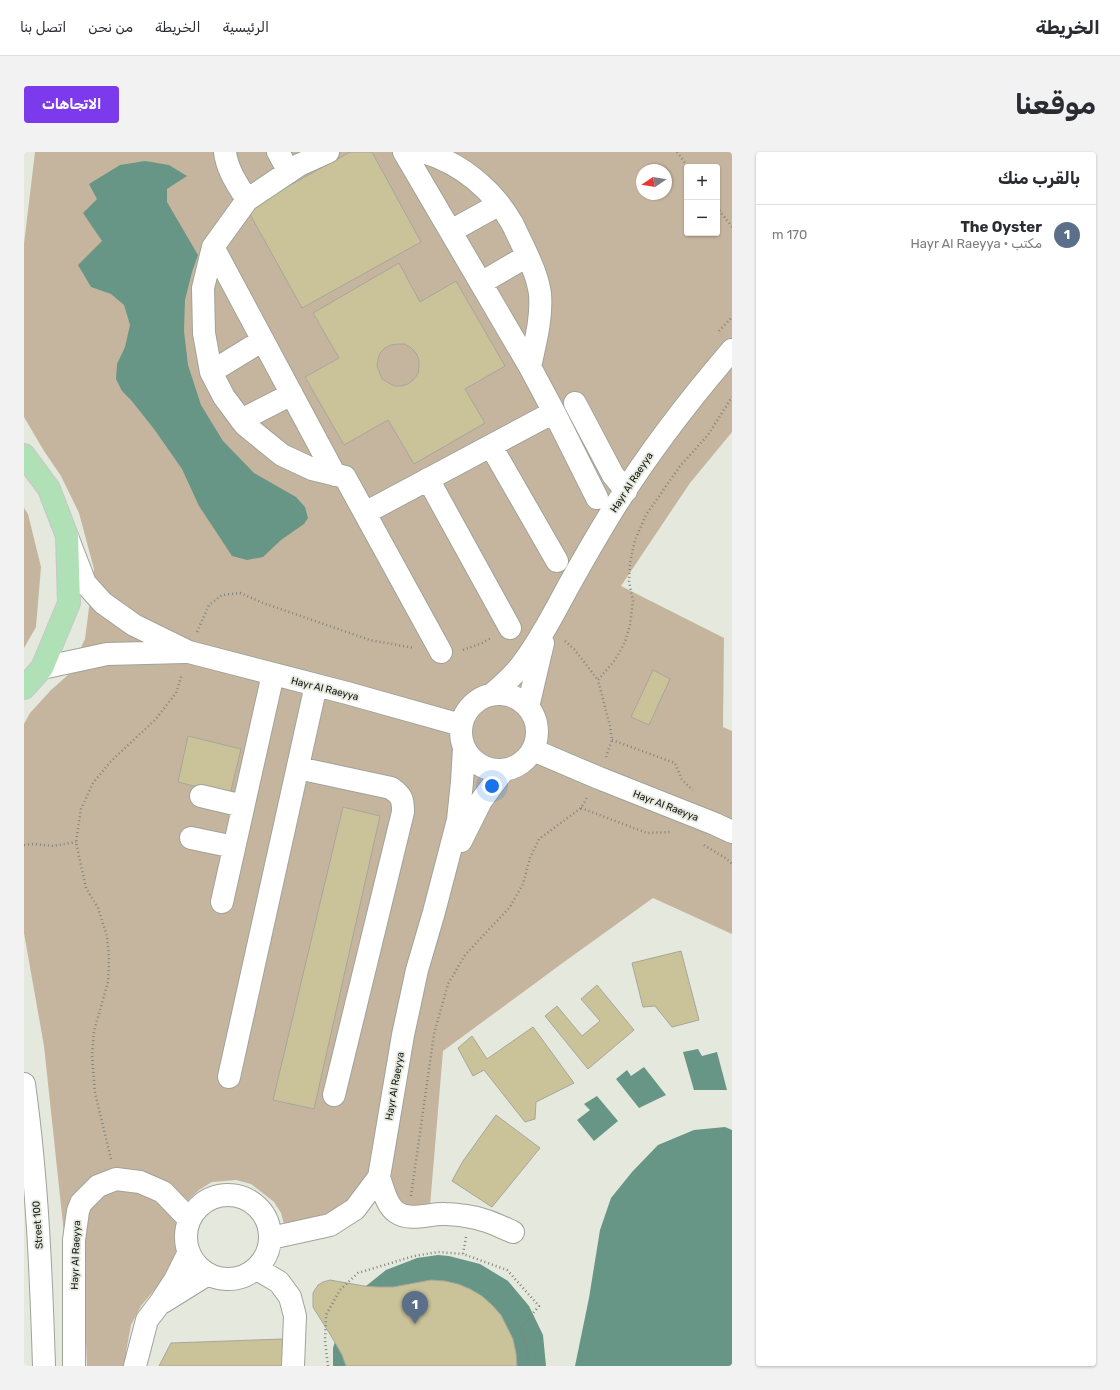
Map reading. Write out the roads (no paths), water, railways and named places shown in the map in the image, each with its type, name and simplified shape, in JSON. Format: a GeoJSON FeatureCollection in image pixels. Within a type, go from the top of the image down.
{"type":"FeatureCollection","features":[{"type":"Feature","properties":{"kind":"main road"},"geometry":{"type":"LineString","coordinates":[[24,455],[49,489],[67,536],[69,603],[42,668],[24,688]]}},
{"type":"Feature","properties":{"kind":"street"},"geometry":{"type":"LineString","coordinates":[[225,152],[227,163],[235,181],[247,200]]}},
{"type":"Feature","properties":{"kind":"street"},"geometry":{"type":"LineString","coordinates":[[278,152],[290,172]]}},
{"type":"Feature","properties":{"kind":"street"},"geometry":{"type":"LineString","coordinates":[[328,152],[300,165],[247,200],[213,247],[203,288],[204,333],[211,372],[224,397],[245,425],[282,455],[312,469],[346,477],[440,652]]}},
{"type":"Feature","properties":{"kind":"street"},"geometry":{"type":"LineString","coordinates":[[404,152],[530,367],[597,498]]}},
{"type":"Feature","properties":{"kind":"street"},"geometry":{"type":"LineString","coordinates":[[424,152],[438,156],[470,175],[492,195],[512,223],[534,270],[540,295],[538,330],[530,367]]}},
{"type":"Feature","properties":{"kind":"street"},"geometry":{"type":"LineString","coordinates":[[451,231],[498,205]]}},
{"type":"Feature","properties":{"kind":"street"},"geometry":{"type":"LineString","coordinates":[[213,247],[335,475]]}},
{"type":"Feature","properties":{"kind":"street"},"geometry":{"type":"LineString","coordinates":[[481,283],[527,256]]}},
{"type":"Feature","properties":{"kind":"street"},"geometry":{"type":"LineString","coordinates":[[211,372],[263,340]]}},
{"type":"Feature","properties":{"kind":"street","name":"Hayr Al Raeyya"},"geometry":{"type":"LineString","coordinates":[[491,695],[505,683],[525,661],[547,626],[578,569],[653,449],[678,415],[732,350]]}},
{"type":"Feature","properties":{"kind":"street"},"geometry":{"type":"LineString","coordinates":[[241,420],[292,394]]}},
{"type":"Feature","properties":{"kind":"street"},"geometry":{"type":"LineString","coordinates":[[575,403],[613,475],[626,491]]}},
{"type":"Feature","properties":{"kind":"street"},"geometry":{"type":"LineString","coordinates":[[365,513],[554,412]]}},
{"type":"Feature","properties":{"kind":"street"},"geometry":{"type":"LineString","coordinates":[[491,446],[557,561]]}},
{"type":"Feature","properties":{"kind":"street"},"geometry":{"type":"LineString","coordinates":[[428,480],[510,628]]}},
{"type":"Feature","properties":{"kind":"street","name":"Hayr Al Raeyya"},"geometry":{"type":"LineString","coordinates":[[67,536],[85,583],[103,603],[134,625],[189,652],[461,725]]}},
{"type":"Feature","properties":{"kind":"street","name":"Hayr Al Raeyya"},"geometry":{"type":"LineString","coordinates":[[528,707],[547,626]]}},
{"type":"Feature","properties":{"kind":"street","name":"Hayr Al Raeyya"},"geometry":{"type":"LineString","coordinates":[[42,668],[107,654],[189,652]]}},
{"type":"Feature","properties":{"kind":"street"},"geometry":{"type":"LineString","coordinates":[[222,902],[273,674]]}},
{"type":"Feature","properties":{"kind":"street"},"geometry":{"type":"LineString","coordinates":[[229,1077],[316,685]]}},
{"type":"Feature","properties":{"kind":"street"},"geometry":{"type":"LineString","coordinates":[[501,694],[520,700],[528,707],[534,717],[537,728],[537,739],[528,758],[521,764],[503,771],[493,770],[480,765],[469,756],[464,748],[461,736],[461,725],[465,714],[472,705],[480,699],[491,695],[501,694]]}},
{"type":"Feature","properties":{"kind":"street","name":"Hayr Al Raeyya"},"geometry":{"type":"LineString","coordinates":[[271,1238],[330,1225],[355,1209],[379,1177],[403,1035],[416,970],[434,912],[458,820],[464,748]]}},
{"type":"Feature","properties":{"kind":"street","name":"Hayr Al Raeyya"},"geometry":{"type":"LineString","coordinates":[[533,750],[732,832]]}},
{"type":"Feature","properties":{"kind":"street"},"geometry":{"type":"LineString","coordinates":[[298,768],[391,788],[399,794],[403,800],[403,812],[334,1096]]}},
{"type":"Feature","properties":{"kind":"street","name":"Hayr Al Raeyya"},"geometry":{"type":"LineString","coordinates":[[444,869],[481,801],[503,771]]}},
{"type":"Feature","properties":{"kind":"street"},"geometry":{"type":"LineString","coordinates":[[201,796],[243,806]]}},
{"type":"Feature","properties":{"kind":"street"},"geometry":{"type":"LineString","coordinates":[[191,838],[234,847]]}},
{"type":"Feature","properties":{"kind":"street","name":"Street 100"},"geometry":{"type":"LineString","coordinates":[[24,1084],[33,1163],[42,1299],[44,1366]]}},
{"type":"Feature","properties":{"kind":"street"},"geometry":{"type":"LineString","coordinates":[[379,1177],[388,1203],[397,1213],[408,1216],[444,1214],[468,1216],[488,1221],[513,1232]]}},
{"type":"Feature","properties":{"kind":"street","name":"Hayr Al Raeyya"},"geometry":{"type":"LineString","coordinates":[[74,1356],[74,1240],[78,1211],[81,1203],[98,1186],[116,1179],[140,1182],[163,1192],[189,1220]]}},
{"type":"Feature","properties":{"kind":"street"},"geometry":{"type":"LineString","coordinates":[[218,1195],[237,1195],[255,1204],[262,1210],[268,1224],[271,1238],[269,1250],[257,1269],[246,1276],[233,1279],[220,1279],[200,1269],[193,1261],[189,1252],[186,1236],[189,1220],[194,1211],[209,1199],[218,1195]]}},
{"type":"Feature","properties":{"kind":"street"},"geometry":{"type":"LineString","coordinates":[[135,1366],[147,1320],[160,1304],[175,1280],[189,1252]]}},
{"type":"Feature","properties":{"kind":"street"},"geometry":{"type":"LineString","coordinates":[[257,1269],[279,1282],[290,1297],[295,1316],[293,1366]]}},
{"type":"Feature","properties":{"kind":"street"},"geometry":{"type":"LineString","coordinates":[[160,1304],[208,1274]]}},
{"type":"Feature","properties":{"kind":"street"},"geometry":{"type":"LineString","coordinates":[[42,1299],[59,1323],[74,1356]]}},
{"type":"Feature","properties":{"kind":"water"},"geometry":{"type":"Polygon","coordinates":[[[145,161],[169,165],[187,176],[167,189],[167,202],[198,255],[185,300],[184,331],[188,365],[201,405],[223,441],[254,473],[296,497],[305,507],[308,518],[304,524],[281,540],[263,557],[247,560],[232,556],[199,506],[182,469],[154,429],[122,391],[116,379],[117,364],[125,347],[130,325],[124,305],[111,294],[91,287],[78,265],[102,241],[83,213],[97,199],[89,184],[120,165],[145,161]]]}},
{"type":"Feature","properties":{"kind":"water"},"geometry":{"type":"Polygon","coordinates":[[[698,1049],[702,1056],[717,1052],[727,1090],[694,1090],[683,1052],[698,1049]]]}},
{"type":"Feature","properties":{"kind":"water"},"geometry":{"type":"Polygon","coordinates":[[[644,1067],[666,1095],[639,1108],[616,1079],[627,1070],[631,1076],[644,1067]]]}},
{"type":"Feature","properties":{"kind":"water"},"geometry":{"type":"Polygon","coordinates":[[[597,1096],[618,1121],[594,1141],[577,1120],[590,1110],[584,1104],[597,1096]]]}},
{"type":"Feature","properties":{"kind":"water"},"geometry":{"type":"Polygon","coordinates":[[[725,1127],[732,1130],[732,1366],[575,1366],[589,1298],[600,1230],[611,1198],[632,1172],[658,1145],[694,1130],[725,1127]]]}},
{"type":"Feature","properties":{"kind":"water"},"geometry":{"type":"Polygon","coordinates":[[[438,1255],[449,1256],[480,1264],[508,1281],[529,1306],[543,1335],[546,1366],[333,1366],[333,1348],[343,1317],[361,1290],[386,1270],[417,1258],[438,1255]]]}},
{"type":"Feature","properties":{"kind":"place","name":"The Oyster"},"geometry":{"type":"Point","coordinates":[415,1324]}}]}
